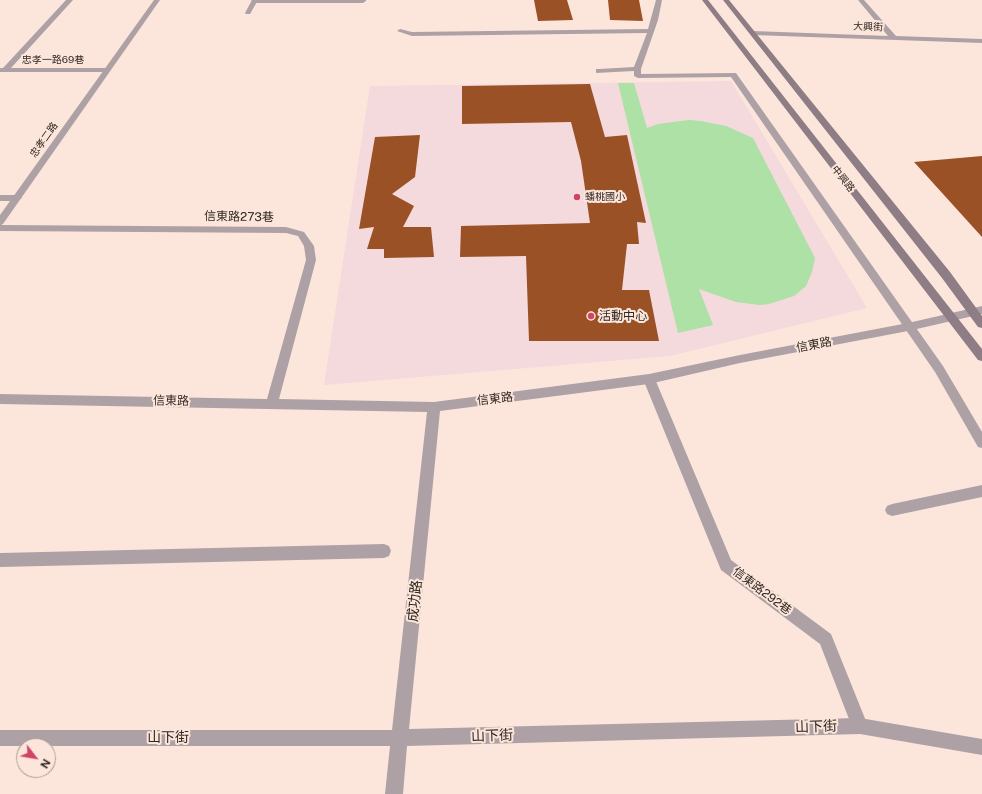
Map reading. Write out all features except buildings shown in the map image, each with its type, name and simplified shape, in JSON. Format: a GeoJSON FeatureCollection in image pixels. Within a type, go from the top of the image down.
{"type":"FeatureCollection","features":[{"type":"Feature","properties":{"kind":"street"},"geometry":{"type":"LineString","coordinates":[[3,70],[70,0]]}},
{"type":"Feature","properties":{"kind":"street","name":"忠孝二路"},"geometry":{"type":"LineString","coordinates":[[0,222],[106,70],[157,0]]}},
{"type":"Feature","properties":{"kind":"street"},"geometry":{"type":"LineString","coordinates":[[659,0],[656,20],[637,69],[638,76],[733,75],[908,327],[939,369],[982,443]]}},
{"type":"Feature","properties":{"kind":"street","name":"中興路"},"geometry":{"type":"LineString","coordinates":[[706,0],[982,357]]}},
{"type":"Feature","properties":{"kind":"street","name":"中興路"},"geometry":{"type":"LineString","coordinates":[[726,0],[946,275],[978,311],[982,324]]}},
{"type":"Feature","properties":{"kind":"street"},"geometry":{"type":"LineString","coordinates":[[861,0],[894,38]]}},
{"type":"Feature","properties":{"kind":"street"},"geometry":{"type":"LineString","coordinates":[[248,13],[255,1],[363,1]]}},
{"type":"Feature","properties":{"kind":"street"},"geometry":{"type":"LineString","coordinates":[[400,31],[412,34],[651,31]]}},
{"type":"Feature","properties":{"kind":"street","name":"大興街"},"geometry":{"type":"LineString","coordinates":[[753,33],[982,41]]}},
{"type":"Feature","properties":{"kind":"street"},"geometry":{"type":"LineString","coordinates":[[599,71],[637,69]]}},
{"type":"Feature","properties":{"kind":"street","name":"忠孝一路69巷"},"geometry":{"type":"LineString","coordinates":[[3,70],[106,70]]}},
{"type":"Feature","properties":{"kind":"street"},"geometry":{"type":"LineString","coordinates":[[0,198],[17,198]]}},
{"type":"Feature","properties":{"kind":"street","name":"信東路273巷"},"geometry":{"type":"LineString","coordinates":[[0,228],[286,230],[301,234],[309,246],[311,260],[272,403]]}},
{"type":"Feature","properties":{"kind":"street","name":"信東路"},"geometry":{"type":"LineString","coordinates":[[0,399],[434,407],[649,380],[740,359],[908,327],[978,311]]}},
{"type":"Feature","properties":{"kind":"street","name":"信東路292巷"},"geometry":{"type":"LineString","coordinates":[[649,380],[726,564],[826,639],[860,726]]}},
{"type":"Feature","properties":{"kind":"street","name":"成功路"},"geometry":{"type":"LineString","coordinates":[[394,794],[434,407]]}},
{"type":"Feature","properties":{"kind":"street"},"geometry":{"type":"LineString","coordinates":[[892,510],[982,491]]}},
{"type":"Feature","properties":{"kind":"street"},"geometry":{"type":"LineString","coordinates":[[0,560],[384,551]]}},
{"type":"Feature","properties":{"kind":"street","name":"山下街"},"geometry":{"type":"LineString","coordinates":[[0,738],[400,738],[860,726],[982,747]]}},
{"type":"Feature","properties":{"kind":"shaded area","name":"蟠桃國小"},"geometry":{"type":"Polygon","coordinates":[[[731,81],[867,308],[670,356],[324,385],[370,86],[731,81]]]}},
{"type":"Feature","properties":{"kind":"green space"},"geometry":{"type":"Polygon","coordinates":[[[618,83],[634,83],[647,128],[658,124],[689,120],[701,121],[726,126],[753,138],[815,258],[812,272],[806,286],[794,296],[769,304],[760,305],[736,302],[699,289],[713,325],[678,333],[618,83]]]}},
{"type":"Feature","properties":{"kind":"place","name":"蟠桃國小"},"geometry":{"type":"Point","coordinates":[577,197]}},
{"type":"Feature","properties":{"kind":"place","name":"活動中心"},"geometry":{"type":"Point","coordinates":[591,316]}}]}
